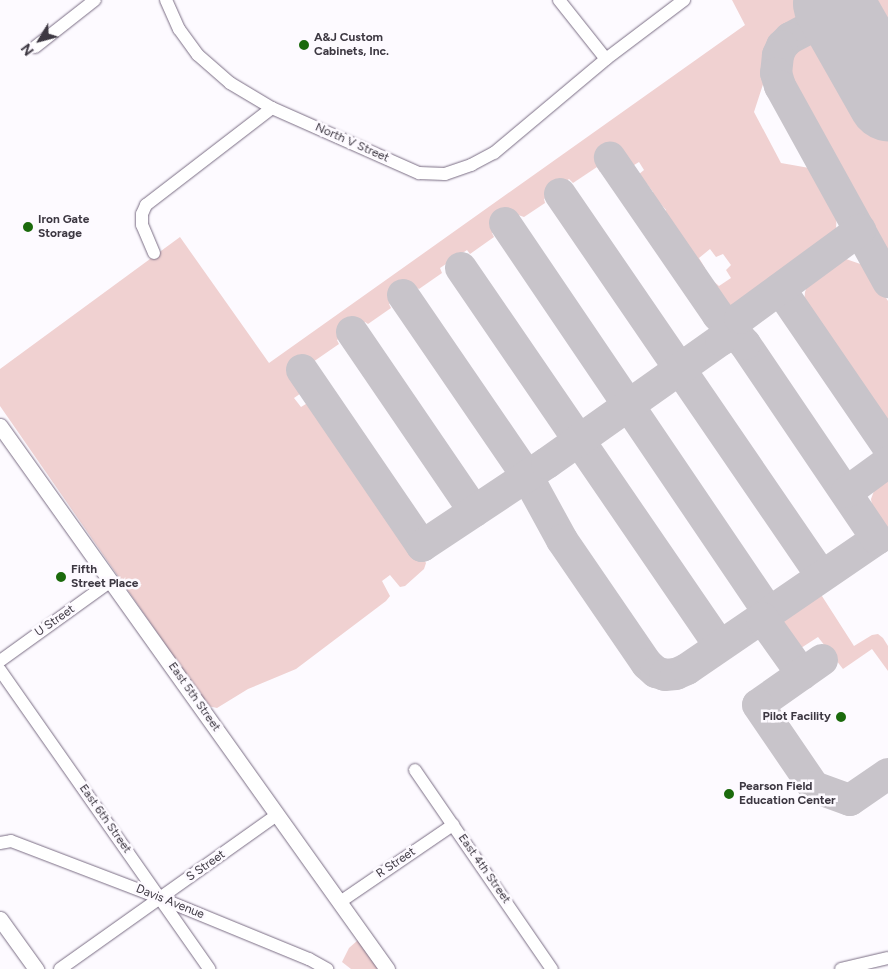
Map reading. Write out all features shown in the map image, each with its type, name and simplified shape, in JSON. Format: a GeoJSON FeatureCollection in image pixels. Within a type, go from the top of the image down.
{"type":"FeatureCollection","features":[{"type":"Feature","properties":{"kind":"street"},"geometry":{"type":"LineString","coordinates":[[36,47],[95,0]]}},
{"type":"Feature","properties":{"kind":"street","name":"North V Street"},"geometry":{"type":"LineString","coordinates":[[166,0],[179,29],[198,55],[230,83],[272,108],[419,173],[445,174],[471,165],[494,153],[606,59],[684,0]]}},
{"type":"Feature","properties":{"kind":"street"},"geometry":{"type":"LineString","coordinates":[[559,0],[606,59]]}},
{"type":"Feature","properties":{"kind":"street"},"geometry":{"type":"LineString","coordinates":[[154,253],[142,225],[142,214],[146,205],[272,108]]}},
{"type":"Feature","properties":{"kind":"street","name":"East 5th Street"},"geometry":{"type":"LineString","coordinates":[[0,426],[387,969]]}},
{"type":"Feature","properties":{"kind":"street","name":"U Street"},"geometry":{"type":"LineString","coordinates":[[0,660],[111,581]]}},
{"type":"Feature","properties":{"kind":"street","name":"East 6th Street"},"geometry":{"type":"LineString","coordinates":[[0,670],[209,969]]}},
{"type":"Feature","properties":{"kind":"street","name":"East 4th Street"},"geometry":{"type":"LineString","coordinates":[[415,770],[552,969]]}},
{"type":"Feature","properties":{"kind":"street","name":"S Street"},"geometry":{"type":"LineString","coordinates":[[60,969],[278,814]]}},
{"type":"Feature","properties":{"kind":"street","name":"R Street"},"geometry":{"type":"LineString","coordinates":[[340,902],[453,825]]}},
{"type":"Feature","properties":{"kind":"street","name":"Davis Avenue"},"geometry":{"type":"LineString","coordinates":[[5,842],[160,898],[309,959],[327,969]]}},
{"type":"Feature","properties":{"kind":"street"},"geometry":{"type":"LineString","coordinates":[[0,919],[36,969]]}},
{"type":"Feature","properties":{"kind":"street"},"geometry":{"type":"LineString","coordinates":[[841,969],[888,958]]}},
{"type":"Feature","properties":{"kind":"shaded area"},"geometry":{"type":"Polygon","coordinates":[[[732,0],[826,0],[812,9],[813,12],[786,30],[774,42],[769,53],[768,69],[754,112],[781,163],[815,169],[818,172],[837,210],[836,229],[829,238],[732,310],[724,311],[719,307],[706,285],[711,279],[719,286],[731,278],[726,270],[731,265],[723,254],[716,257],[710,249],[699,258],[705,268],[698,272],[694,271],[658,218],[666,210],[659,202],[653,208],[650,206],[645,199],[653,192],[647,184],[638,188],[633,182],[633,179],[644,170],[639,162],[626,170],[614,155],[605,161],[607,168],[600,172],[597,167],[573,183],[569,179],[544,199],[545,203],[524,217],[518,215],[492,233],[494,237],[470,254],[467,250],[440,268],[442,273],[419,289],[414,286],[389,304],[391,308],[368,324],[365,322],[337,340],[339,344],[297,373],[307,389],[294,398],[301,407],[314,399],[422,556],[426,563],[424,569],[405,586],[400,587],[390,575],[382,581],[390,596],[386,601],[296,669],[248,689],[217,708],[208,706],[0,406],[0,369],[180,237],[269,363],[745,25],[732,0]]]}},
{"type":"Feature","properties":{"kind":"shaded area"},"geometry":{"type":"Polygon","coordinates":[[[853,0],[888,0],[888,64],[853,0]]]}},
{"type":"Feature","properties":{"kind":"shaded area"},"geometry":{"type":"Polygon","coordinates":[[[807,39],[825,42],[842,50],[888,134],[888,261],[783,72],[784,58],[788,51],[807,39]]]}},
{"type":"Feature","properties":{"kind":"shaded area"},"geometry":{"type":"Polygon","coordinates":[[[846,259],[866,266],[888,301],[888,430],[811,317],[804,303],[805,292],[810,279],[829,264],[846,259]]]}},
{"type":"Feature","properties":{"kind":"shaded area"},"geometry":{"type":"Polygon","coordinates":[[[888,474],[888,538],[873,513],[871,499],[877,483],[888,474]]]}},
{"type":"Feature","properties":{"kind":"shaded area"},"geometry":{"type":"Polygon","coordinates":[[[820,593],[854,646],[872,635],[878,634],[883,638],[888,646],[888,671],[872,649],[843,669],[818,637],[801,648],[795,648],[789,644],[780,630],[783,618],[820,593]]]}},
{"type":"Feature","properties":{"kind":"shaded area"},"geometry":{"type":"Polygon","coordinates":[[[358,940],[378,969],[351,969],[342,962],[349,948],[358,940]]]}},
{"type":"Feature","properties":{"kind":"taxiway"},"geometry":{"type":"LineString","coordinates":[[859,45],[836,28],[813,26],[790,38],[782,46],[778,55],[776,73],[780,86],[888,282]]}},
{"type":"Feature","properties":{"kind":"taxiway"},"geometry":{"type":"LineString","coordinates":[[403,295],[527,476],[562,540],[647,664],[656,672],[665,675],[676,674],[687,669],[877,539],[745,344],[718,315],[610,158]]}},
{"type":"Feature","properties":{"kind":"taxiway"},"geometry":{"type":"LineString","coordinates":[[560,194],[822,576]]}},
{"type":"Feature","properties":{"kind":"taxiway"},"geometry":{"type":"LineString","coordinates":[[505,223],[769,613]]}},
{"type":"Feature","properties":{"kind":"taxiway"},"geometry":{"type":"LineString","coordinates":[[302,370],[422,546],[547,463],[721,340],[740,318],[860,230]]}},
{"type":"Feature","properties":{"kind":"taxiway"},"geometry":{"type":"LineString","coordinates":[[461,268],[720,646]]}},
{"type":"Feature","properties":{"kind":"taxiway"},"geometry":{"type":"LineString","coordinates":[[780,289],[888,447]]}},
{"type":"Feature","properties":{"kind":"taxiway"},"geometry":{"type":"LineString","coordinates":[[352,332],[474,511]]}},
{"type":"Feature","properties":{"kind":"taxiway"},"geometry":{"type":"LineString","coordinates":[[847,492],[888,462]]}},
{"type":"Feature","properties":{"kind":"taxiway"},"geometry":{"type":"LineString","coordinates":[[762,618],[802,674]]}},
{"type":"Feature","properties":{"kind":"taxiway"},"geometry":{"type":"LineString","coordinates":[[822,660],[758,705],[814,787],[850,800],[888,774]]}},
{"type":"Feature","properties":{"kind":"runway"},"geometry":{"type":"LineString","coordinates":[[833,3],[888,100]]}},
{"type":"Feature","properties":{"kind":"place","name":"A&J Custom Cabinets, Inc."},"geometry":{"type":"Point","coordinates":[304,45]}},
{"type":"Feature","properties":{"kind":"place","name":"Iron Gate Storage"},"geometry":{"type":"Point","coordinates":[28,227]}},
{"type":"Feature","properties":{"kind":"place","name":"Fifth Street Place"},"geometry":{"type":"Point","coordinates":[61,577]}},
{"type":"Feature","properties":{"kind":"place","name":"Pilot Facility"},"geometry":{"type":"Point","coordinates":[841,717]}},
{"type":"Feature","properties":{"kind":"place","name":"Pearson Field Education Center"},"geometry":{"type":"Point","coordinates":[729,794]}}]}
